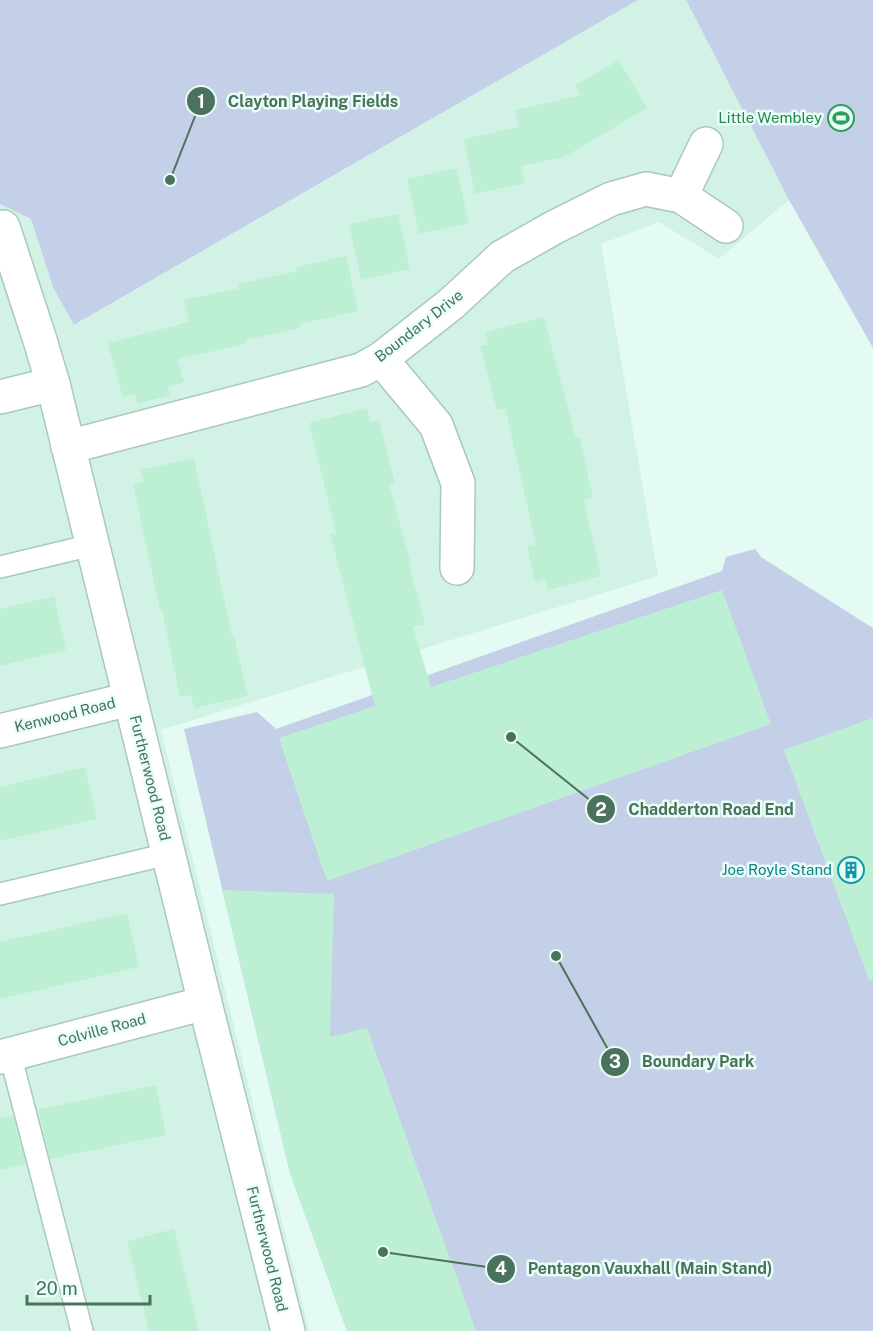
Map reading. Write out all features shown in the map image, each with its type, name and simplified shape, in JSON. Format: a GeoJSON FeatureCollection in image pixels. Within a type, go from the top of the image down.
{"type":"FeatureCollection","features":[{"type":"Feature","properties":{"kind":"street"},"geometry":{"type":"LineString","coordinates":[[681,196],[706,144]]}},
{"type":"Feature","properties":{"kind":"street","name":"Boundary Drive"},"geometry":{"type":"LineString","coordinates":[[68,447],[361,370],[381,359],[451,304],[502,256],[611,199],[646,189],[681,196],[726,226]]}},
{"type":"Feature","properties":{"kind":"street","name":"Furtherwood Road"},"geometry":{"type":"LineString","coordinates":[[2,226],[53,384],[288,1331]]}},
{"type":"Feature","properties":{"kind":"street"},"geometry":{"type":"LineString","coordinates":[[381,359],[436,425],[458,483],[457,568]]}},
{"type":"Feature","properties":{"kind":"street"},"geometry":{"type":"LineString","coordinates":[[0,397],[53,384]]}},
{"type":"Feature","properties":{"kind":"street","name":"Kenwood Road"},"geometry":{"type":"LineString","coordinates":[[0,731],[130,699]]}},
{"type":"Feature","properties":{"kind":"street","name":"Colville Road"},"geometry":{"type":"LineString","coordinates":[[5,1055],[205,1003]]}},
{"type":"Feature","properties":{"kind":"lane"},"geometry":{"type":"LineString","coordinates":[[0,567],[92,545]]}},
{"type":"Feature","properties":{"kind":"lane"},"geometry":{"type":"LineString","coordinates":[[0,894],[168,854]]}},
{"type":"Feature","properties":{"kind":"lane"},"geometry":{"type":"LineString","coordinates":[[5,1055],[82,1331]]}},
{"type":"Feature","properties":{"kind":"shaded area"},"geometry":{"type":"Polygon","coordinates":[[[0,0],[638,0],[74,325],[53,287],[31,219],[0,204],[0,0]]]}},
{"type":"Feature","properties":{"kind":"shaded area"},"geometry":{"type":"Polygon","coordinates":[[[638,0],[686,0],[789,200],[719,259],[659,222],[601,244],[658,576],[161,730],[309,1331],[0,1331],[0,204],[31,219],[53,287],[75,325],[638,0]]]}},
{"type":"Feature","properties":{"kind":"shaded area"},"geometry":{"type":"Polygon","coordinates":[[[686,0],[873,0],[873,348],[789,200],[686,0]]]}},
{"type":"Feature","properties":{"kind":"shaded area"},"geometry":{"type":"Polygon","coordinates":[[[755,549],[761,557],[873,628],[873,1331],[347,1331],[290,1173],[184,729],[257,712],[276,729],[722,571],[726,557],[755,549]]]}},
{"type":"Feature","properties":{"kind":"building"},"geometry":{"type":"Polygon","coordinates":[[[619,60],[647,108],[564,157],[521,166],[525,183],[475,194],[464,139],[519,127],[515,110],[581,95],[575,85],[619,60]]]}},
{"type":"Feature","properties":{"kind":"building"},"geometry":{"type":"Polygon","coordinates":[[[456,168],[469,223],[419,234],[407,179],[456,168]]]}},
{"type":"Feature","properties":{"kind":"building"},"geometry":{"type":"Polygon","coordinates":[[[398,214],[410,269],[361,280],[349,224],[398,214]]]}},
{"type":"Feature","properties":{"kind":"building"},"geometry":{"type":"Polygon","coordinates":[[[346,256],[358,311],[299,324],[300,328],[245,340],[246,344],[177,359],[184,382],[168,387],[170,395],[138,404],[135,394],[123,398],[108,343],[189,322],[184,300],[239,288],[238,284],[297,271],[296,267],[346,256]]]}},
{"type":"Feature","properties":{"kind":"building"},"geometry":{"type":"Polygon","coordinates":[[[544,317],[576,439],[580,438],[593,498],[584,500],[601,576],[548,590],[546,579],[535,582],[527,546],[536,544],[509,425],[505,408],[497,410],[480,346],[488,344],[486,332],[544,317]]]}},
{"type":"Feature","properties":{"kind":"building"},"geometry":{"type":"Polygon","coordinates":[[[367,408],[371,422],[379,420],[395,483],[389,484],[425,624],[413,627],[431,687],[722,590],[771,724],[327,881],[279,738],[375,706],[330,534],[336,533],[309,423],[367,408]]]}},
{"type":"Feature","properties":{"kind":"building"},"geometry":{"type":"Polygon","coordinates":[[[194,458],[232,636],[234,636],[248,696],[194,708],[191,695],[180,697],[133,484],[144,481],[141,470],[194,458]]]}},
{"type":"Feature","properties":{"kind":"building"},"geometry":{"type":"Polygon","coordinates":[[[54,596],[66,650],[0,666],[0,609],[54,596]]]}},
{"type":"Feature","properties":{"kind":"building","name":"Joe Royle Stand"},"geometry":{"type":"Polygon","coordinates":[[[873,718],[873,979],[869,980],[784,750],[873,718]]]}},
{"type":"Feature","properties":{"kind":"building"},"geometry":{"type":"Polygon","coordinates":[[[85,767],[97,819],[0,841],[0,787],[85,767]]]}},
{"type":"Feature","properties":{"kind":"building"},"geometry":{"type":"Polygon","coordinates":[[[222,890],[334,894],[330,1037],[367,1028],[476,1331],[347,1331],[290,1173],[222,890]]]}},
{"type":"Feature","properties":{"kind":"building"},"geometry":{"type":"Polygon","coordinates":[[[127,913],[139,967],[0,999],[0,942],[127,913]]]}},
{"type":"Feature","properties":{"kind":"building"},"geometry":{"type":"Polygon","coordinates":[[[156,1085],[166,1135],[50,1159],[38,1110],[156,1085]]]}},
{"type":"Feature","properties":{"kind":"building"},"geometry":{"type":"Polygon","coordinates":[[[13,1116],[26,1164],[0,1170],[0,1118],[13,1116]]]}},
{"type":"Feature","properties":{"kind":"building"},"geometry":{"type":"Polygon","coordinates":[[[174,1229],[199,1331],[149,1331],[127,1241],[174,1229]]]}},
{"type":"Feature","properties":{"kind":"place","name":"Little Wembley"},"geometry":{"type":"Point","coordinates":[841,118]}},
{"type":"Feature","properties":{"kind":"place","name":"Clayton Playing Fields"},"geometry":{"type":"Point","coordinates":[170,180]}},
{"type":"Feature","properties":{"kind":"place","name":"Chadderton Road End"},"geometry":{"type":"Point","coordinates":[511,737]}},
{"type":"Feature","properties":{"kind":"place","name":"Joe Royle Stand"},"geometry":{"type":"Point","coordinates":[851,870]}},
{"type":"Feature","properties":{"kind":"place","name":"Boundary Park"},"geometry":{"type":"Point","coordinates":[556,956]}},
{"type":"Feature","properties":{"kind":"place","name":"Pentagon Vauxhall (Main Stand)"},"geometry":{"type":"Point","coordinates":[383,1252]}}]}
